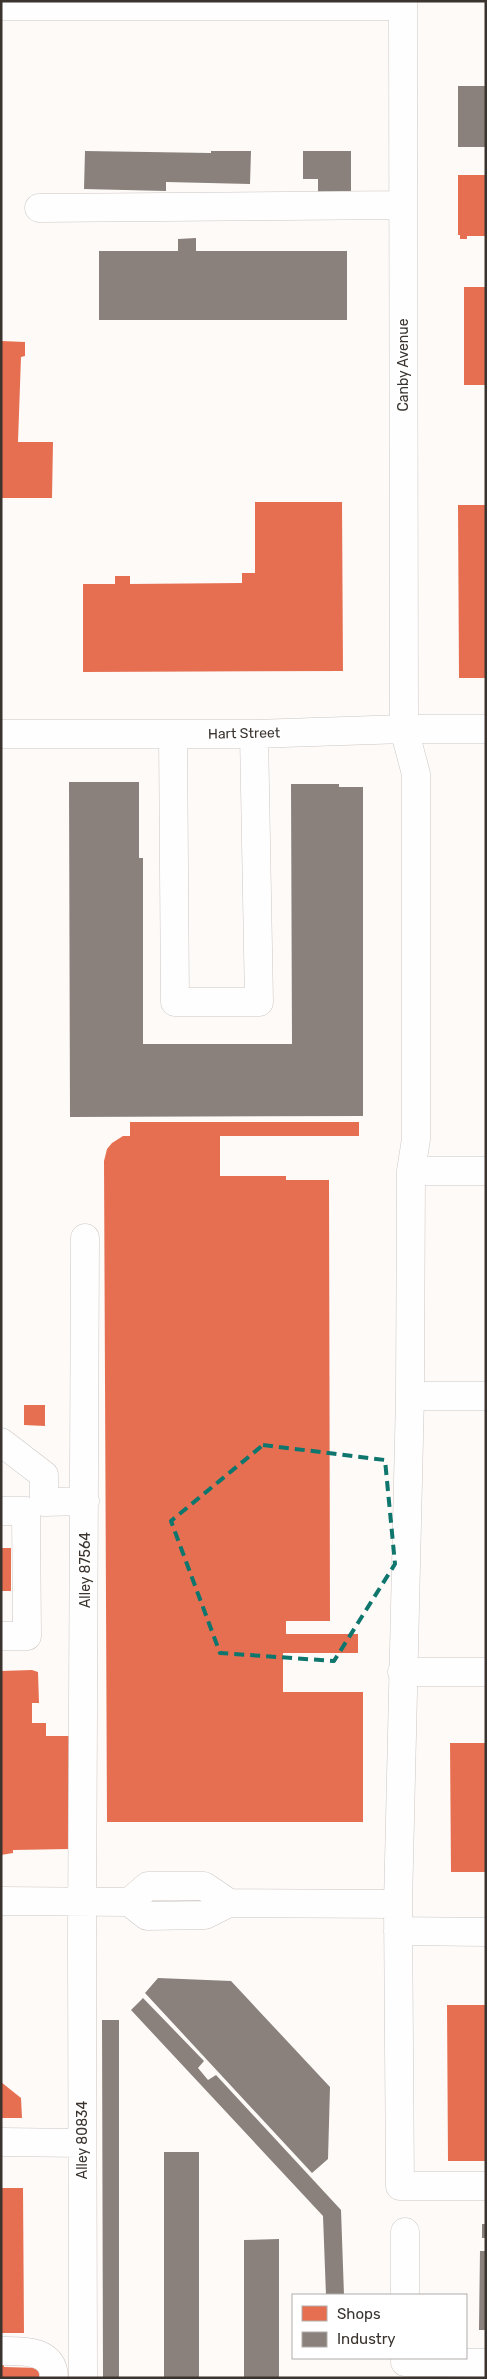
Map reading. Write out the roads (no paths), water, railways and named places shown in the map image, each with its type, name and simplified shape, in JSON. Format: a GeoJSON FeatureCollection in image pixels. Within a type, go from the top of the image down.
{"type":"FeatureCollection","features":[{"type":"Feature","properties":{"kind":"street"},"geometry":{"type":"LineString","coordinates":[[1,6],[403,4]]}},
{"type":"Feature","properties":{"kind":"street","name":"Canby Avenue"},"geometry":{"type":"LineString","coordinates":[[403,4],[404,728],[416,774],[416,1139],[411,1170],[410,1396],[398,1904],[400,2186],[486,2186]]}},
{"type":"Feature","properties":{"kind":"street"},"geometry":{"type":"LineString","coordinates":[[39,208],[403,205]]}},
{"type":"Feature","properties":{"kind":"street","name":"Hart Street"},"geometry":{"type":"LineString","coordinates":[[1,734],[254,734],[404,728],[486,729]]}},
{"type":"Feature","properties":{"kind":"street"},"geometry":{"type":"LineString","coordinates":[[173,734],[175,1002],[259,1002],[254,734]]}},
{"type":"Feature","properties":{"kind":"street"},"geometry":{"type":"LineString","coordinates":[[411,1170],[486,1171]]}},
{"type":"Feature","properties":{"kind":"street","name":"Alley 87564"},"geometry":{"type":"LineString","coordinates":[[82,1902],[85,1238]]}},
{"type":"Feature","properties":{"kind":"street"},"geometry":{"type":"LineString","coordinates":[[410,1396],[486,1396]]}},
{"type":"Feature","properties":{"kind":"street"},"geometry":{"type":"LineString","coordinates":[[1,1442],[44,1475],[44,1502],[85,1501]]}},
{"type":"Feature","properties":{"kind":"street"},"geometry":{"type":"LineString","coordinates":[[1,1511],[26,1511],[27,1636],[1,1636]]}},
{"type":"Feature","properties":{"kind":"street"},"geometry":{"type":"LineString","coordinates":[[402,1672],[486,1672]]}},
{"type":"Feature","properties":{"kind":"street"},"geometry":{"type":"LineString","coordinates":[[1,1901],[119,1902],[148,1886],[204,1886],[229,1903],[398,1904]]}},
{"type":"Feature","properties":{"kind":"street","name":"Alley 80834"},"geometry":{"type":"LineString","coordinates":[[82,1902],[83,2378]]}},
{"type":"Feature","properties":{"kind":"street"},"geometry":{"type":"LineString","coordinates":[[398,1931],[486,1932]]}},
{"type":"Feature","properties":{"kind":"street"},"geometry":{"type":"LineString","coordinates":[[1,2142],[82,2143]]}},
{"type":"Feature","properties":{"kind":"street"},"geometry":{"type":"LineString","coordinates":[[405,2294],[406,2232]]}},
{"type":"Feature","properties":{"kind":"street"},"geometry":{"type":"LineString","coordinates":[[1,2351],[29,2351],[46,2358],[54,2371],[54,2378]]}},
{"type":"Feature","properties":{"kind":"street"},"geometry":{"type":"LineString","coordinates":[[405,2366],[486,2363]]}}]}
